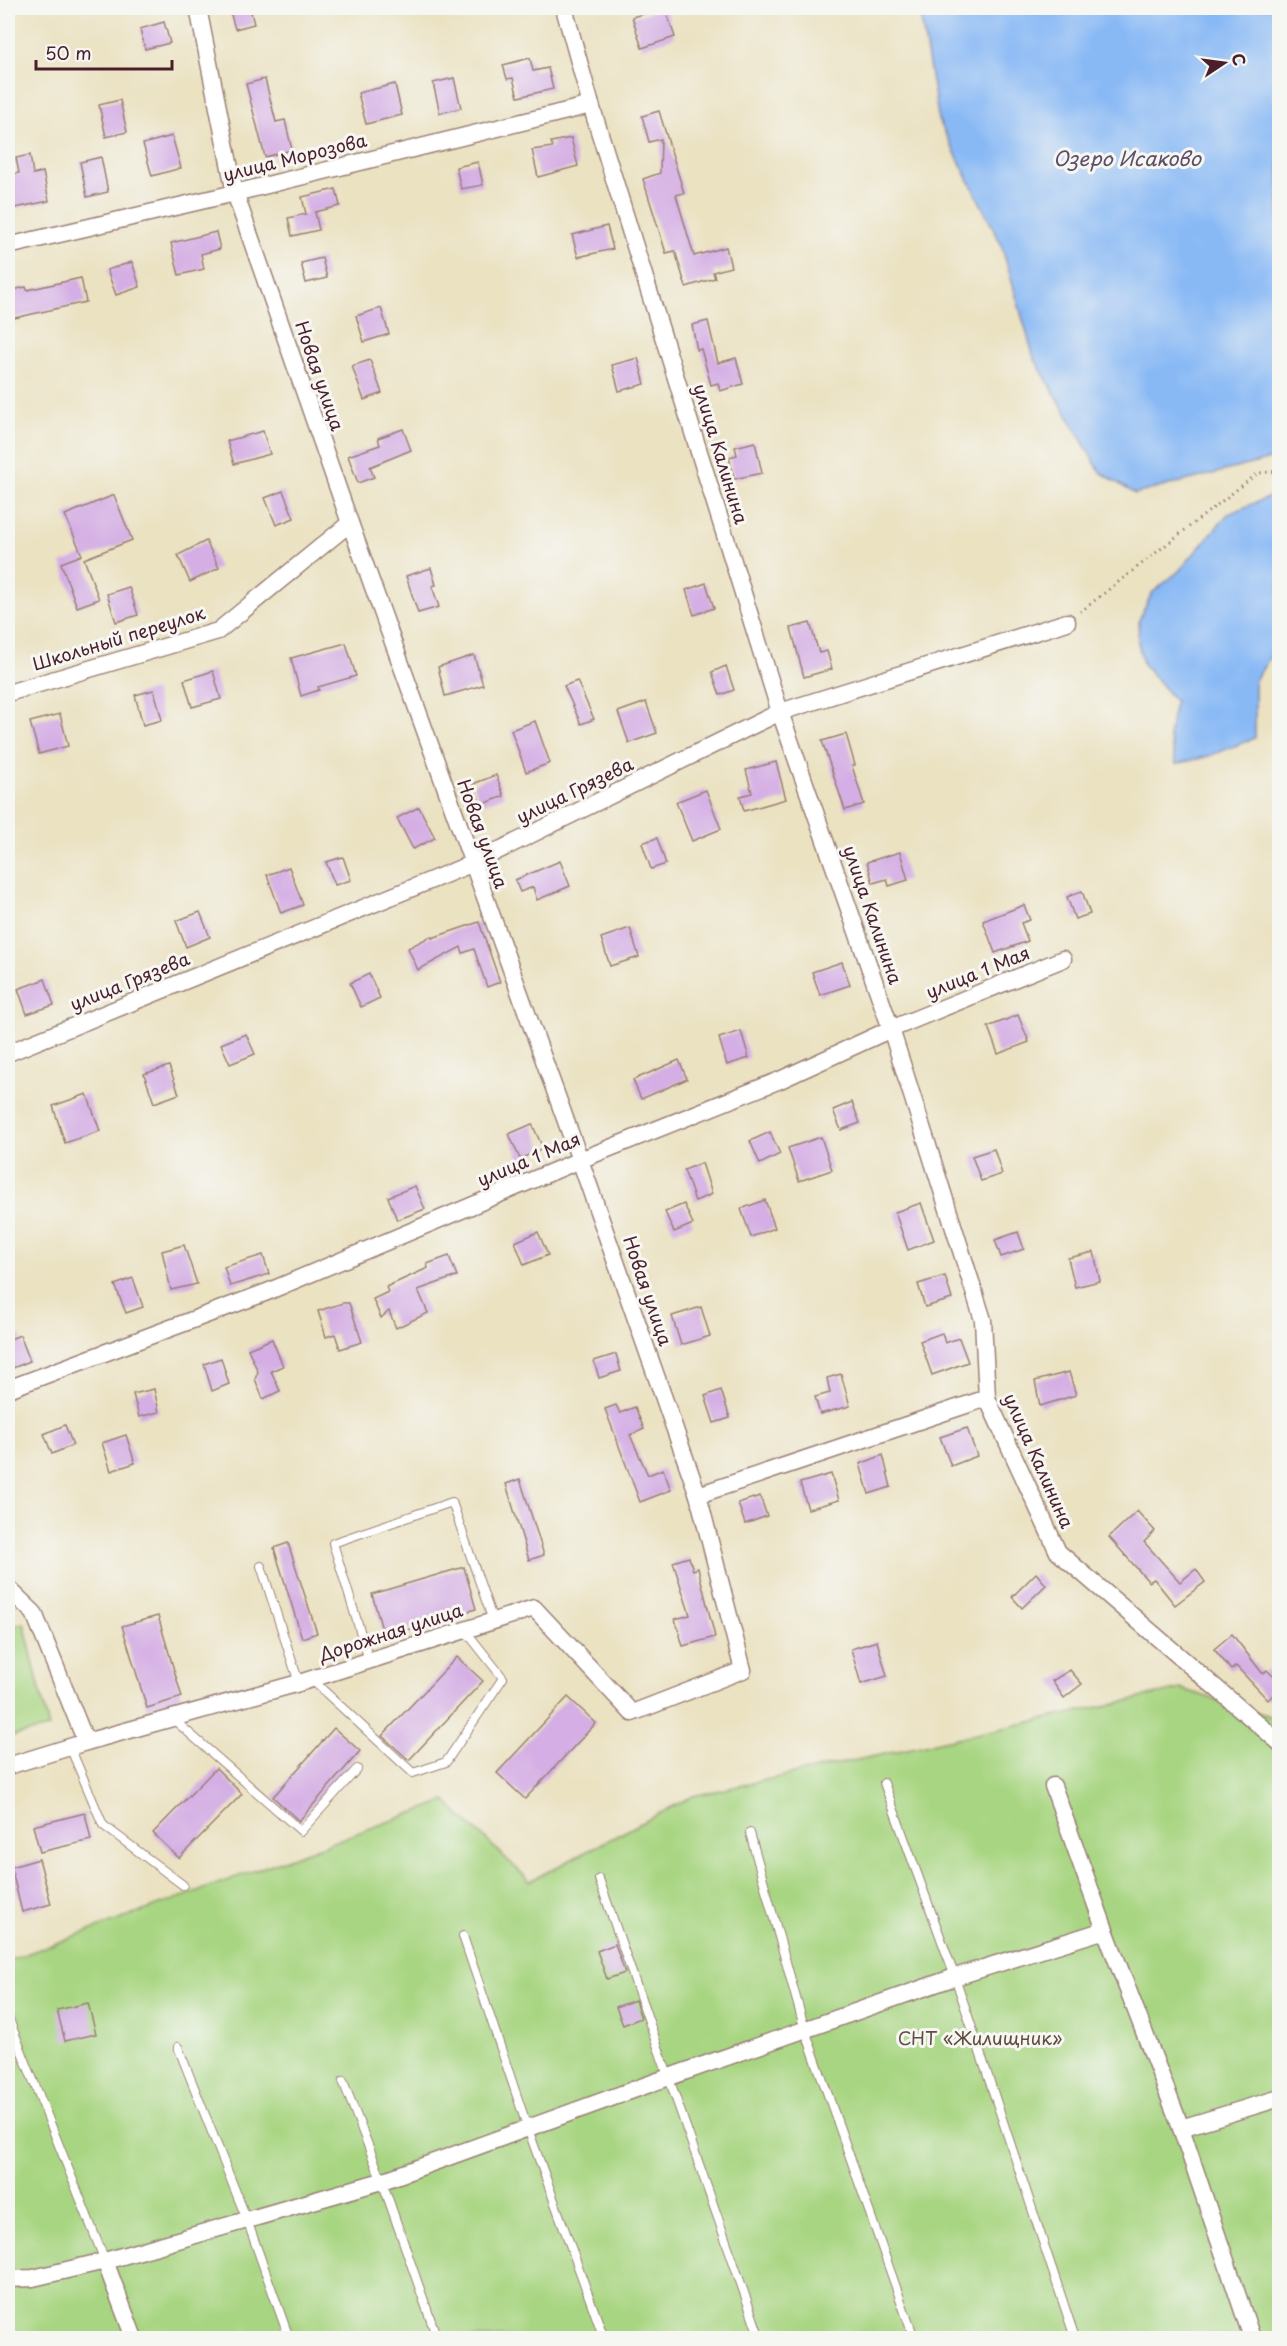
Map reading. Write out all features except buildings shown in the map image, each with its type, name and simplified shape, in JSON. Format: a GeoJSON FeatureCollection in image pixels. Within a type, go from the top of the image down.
{"type":"FeatureCollection","features":[{"type":"Feature","properties":{"kind":"street","name":"Новая улица"},"geometry":{"type":"LineString","coordinates":[[198,8],[235,193],[471,864],[580,1160],[698,1495],[743,1670]]}},
{"type":"Feature","properties":{"kind":"street","name":"улица Калинина"},"geometry":{"type":"LineString","coordinates":[[564,8],[591,105],[780,712],[891,1029],[983,1320],[987,1398],[1058,1552],[1280,1743]]}},
{"type":"Feature","properties":{"kind":"street","name":"улица Морозова"},"geometry":{"type":"LineString","coordinates":[[8,246],[235,193],[591,105]]}},
{"type":"Feature","properties":{"kind":"street","name":"Школьный переулок"},"geometry":{"type":"LineString","coordinates":[[8,693],[218,631],[350,523]]}},
{"type":"Feature","properties":{"kind":"street","name":"улица Грязева"},"geometry":{"type":"LineString","coordinates":[[8,1053],[471,864],[780,712],[1066,622]]}},
{"type":"Feature","properties":{"kind":"street","name":"улица 1 Мая"},"geometry":{"type":"LineString","coordinates":[[8,1389],[267,1292],[580,1160],[780,1080],[891,1029],[1062,959]]}},
{"type":"Feature","properties":{"kind":"street"},"geometry":{"type":"LineString","coordinates":[[698,1495],[987,1398]]}},
{"type":"Feature","properties":{"kind":"street"},"geometry":{"type":"LineString","coordinates":[[8,1588],[34,1613],[78,1744]]}},
{"type":"Feature","properties":{"kind":"street","name":"Дорожная улица"},"geometry":{"type":"LineString","coordinates":[[8,1766],[78,1744],[305,1681],[534,1608],[632,1713],[743,1670]]}},
{"type":"Feature","properties":{"kind":"street"},"geometry":{"type":"LineString","coordinates":[[1053,1786],[1181,2128],[1252,2338]]}},
{"type":"Feature","properties":{"kind":"street"},"geometry":{"type":"LineString","coordinates":[[8,2279],[33,2278],[105,2261],[382,2181],[668,2077],[954,1977],[1105,1930]]}},
{"type":"Feature","properties":{"kind":"street"},"geometry":{"type":"LineString","coordinates":[[1181,2128],[1280,2098]]}},
{"type":"Feature","properties":{"kind":"street"},"geometry":{"type":"LineString","coordinates":[[105,2261],[134,2338]]}},
{"type":"Feature","properties":{"kind":"lane"},"geometry":{"type":"LineString","coordinates":[[369,1660],[333,1543],[452,1502],[493,1621]]}},
{"type":"Feature","properties":{"kind":"lane"},"geometry":{"type":"LineString","coordinates":[[261,1566],[305,1681],[413,1773],[446,1762],[503,1678],[465,1630]]}},
{"type":"Feature","properties":{"kind":"lane"},"geometry":{"type":"LineString","coordinates":[[171,1718],[301,1831],[357,1769]]}},
{"type":"Feature","properties":{"kind":"lane"},"geometry":{"type":"LineString","coordinates":[[78,1744],[103,1825],[183,1885]]}},
{"type":"Feature","properties":{"kind":"lane"},"geometry":{"type":"LineString","coordinates":[[884,1783],[954,1977],[1075,2338]]}},
{"type":"Feature","properties":{"kind":"lane"},"geometry":{"type":"LineString","coordinates":[[750,1833],[805,2030],[914,2338]]}},
{"type":"Feature","properties":{"kind":"lane"},"geometry":{"type":"LineString","coordinates":[[599,1879],[760,2338]]}},
{"type":"Feature","properties":{"kind":"lane"},"geometry":{"type":"LineString","coordinates":[[463,1935],[528,2129],[604,2338]]}},
{"type":"Feature","properties":{"kind":"lane"},"geometry":{"type":"LineString","coordinates":[[8,2017],[105,2261]]}},
{"type":"Feature","properties":{"kind":"lane"},"geometry":{"type":"LineString","coordinates":[[178,2048],[247,2220],[289,2338]]}},
{"type":"Feature","properties":{"kind":"lane"},"geometry":{"type":"LineString","coordinates":[[343,2080],[382,2181],[437,2338]]}},
{"type":"Feature","properties":{"kind":"path"},"geometry":{"type":"LineString","coordinates":[[1066,622],[1258,472],[1280,471]]}},
{"type":"Feature","properties":{"kind":"green space"},"geometry":{"type":"Polygon","coordinates":[[[24,1623],[49,1728],[8,1737],[8,1627],[24,1623]]]}},
{"type":"Feature","properties":{"kind":"green space","name":"СНТ «Жилищник»"},"geometry":{"type":"Polygon","coordinates":[[[1181,1689],[1273,1717],[1279,1715],[1279,2338],[8,2338],[8,1968],[12,1959],[445,1801],[530,1881],[693,1796],[1181,1689]]]}},
{"type":"Feature","properties":{"kind":"water","name":"Озеро Исаково"},"geometry":{"type":"Polygon","coordinates":[[[919,8],[1279,8],[1279,457],[1135,494],[1100,472],[1034,358],[1001,244],[939,121],[919,8]]]}},
{"type":"Feature","properties":{"kind":"water"},"geometry":{"type":"Polygon","coordinates":[[[1280,494],[1279,644],[1255,680],[1255,738],[1209,756],[1176,764],[1169,735],[1175,701],[1143,664],[1138,642],[1139,620],[1152,593],[1179,571],[1228,514],[1280,494]]]}}]}
